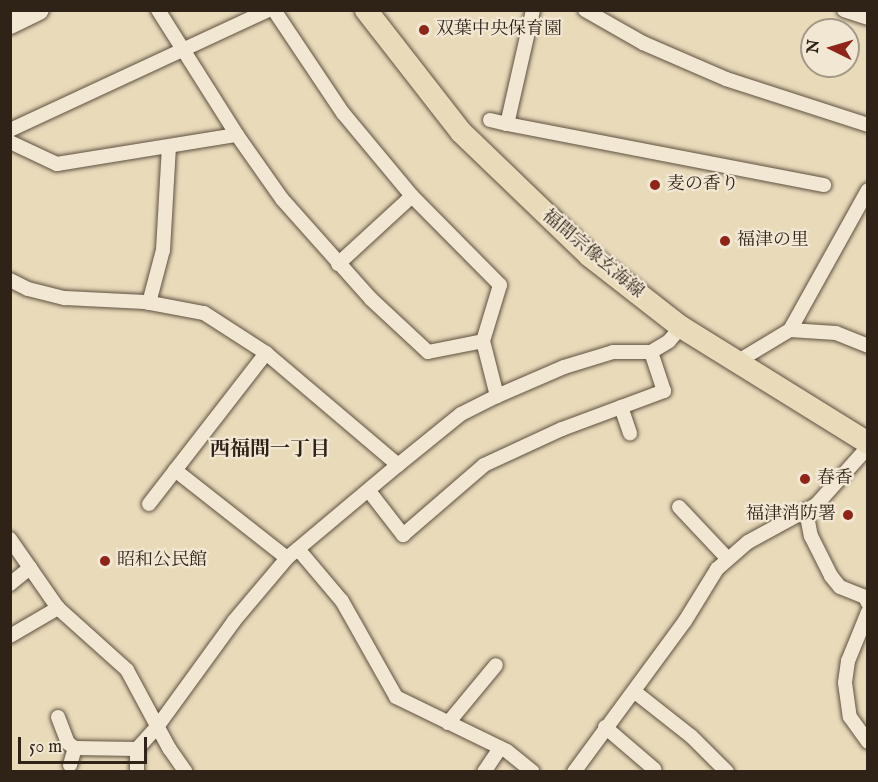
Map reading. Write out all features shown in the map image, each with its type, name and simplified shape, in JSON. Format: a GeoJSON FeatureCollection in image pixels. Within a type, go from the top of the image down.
{"type":"FeatureCollection","features":[{"type":"Feature","properties":{"kind":"main road","name":"福間宗像玄海線"},"geometry":{"type":"LineString","coordinates":[[366,10],[454,124],[541,213],[681,327],[867,445]]}},
{"type":"Feature","properties":{"kind":"street"},"geometry":{"type":"LineString","coordinates":[[10,24],[39,10]]}},
{"type":"Feature","properties":{"kind":"street"},"geometry":{"type":"LineString","coordinates":[[158,10],[237,135],[282,199],[338,264],[428,352],[483,341]]}},
{"type":"Feature","properties":{"kind":"street"},"geometry":{"type":"LineString","coordinates":[[10,130],[269,10]]}},
{"type":"Feature","properties":{"kind":"street"},"geometry":{"type":"LineString","coordinates":[[274,10],[344,113],[412,196],[500,285],[483,341],[497,396]]}},
{"type":"Feature","properties":{"kind":"street"},"geometry":{"type":"LineString","coordinates":[[507,124],[533,10]]}},
{"type":"Feature","properties":{"kind":"street"},"geometry":{"type":"LineString","coordinates":[[585,10],[643,44],[726,79],[867,125]]}},
{"type":"Feature","properties":{"kind":"street"},"geometry":{"type":"LineString","coordinates":[[846,11],[867,18]]}},
{"type":"Feature","properties":{"kind":"street"},"geometry":{"type":"LineString","coordinates":[[490,120],[824,185]]}},
{"type":"Feature","properties":{"kind":"street"},"geometry":{"type":"LineString","coordinates":[[10,141],[57,164],[237,135]]}},
{"type":"Feature","properties":{"kind":"street"},"geometry":{"type":"LineString","coordinates":[[149,303],[163,250],[169,147]]}},
{"type":"Feature","properties":{"kind":"street"},"geometry":{"type":"LineString","coordinates":[[735,363],[790,330],[867,190]]}},
{"type":"Feature","properties":{"kind":"street"},"geometry":{"type":"LineString","coordinates":[[338,264],[412,196]]}},
{"type":"Feature","properties":{"kind":"street"},"geometry":{"type":"LineString","coordinates":[[10,280],[28,289],[65,298],[149,303],[204,314],[266,353],[398,465]]}},
{"type":"Feature","properties":{"kind":"street"},"geometry":{"type":"LineString","coordinates":[[137,771],[137,749],[157,727],[234,621],[292,554],[398,465],[461,414],[497,396],[613,352],[651,352],[669,341],[681,327]]}},
{"type":"Feature","properties":{"kind":"street"},"geometry":{"type":"LineString","coordinates":[[790,330],[836,333],[867,346]]}},
{"type":"Feature","properties":{"kind":"street"},"geometry":{"type":"LineString","coordinates":[[369,491],[403,535],[484,465],[664,392],[651,352]]}},
{"type":"Feature","properties":{"kind":"street"},"geometry":{"type":"LineString","coordinates":[[149,504],[266,353]]}},
{"type":"Feature","properties":{"kind":"street"},"geometry":{"type":"LineString","coordinates":[[621,408],[630,433]]}},
{"type":"Feature","properties":{"kind":"street"},"geometry":{"type":"LineString","coordinates":[[574,771],[605,727],[635,692],[727,558],[788,518],[806,511],[867,445]]}},
{"type":"Feature","properties":{"kind":"street"},"geometry":{"type":"LineString","coordinates":[[175,470],[292,554],[342,601],[396,697],[500,748],[533,771]]}},
{"type":"Feature","properties":{"kind":"street"},"geometry":{"type":"LineString","coordinates":[[679,507],[727,558]]}},
{"type":"Feature","properties":{"kind":"street"},"geometry":{"type":"LineString","coordinates":[[806,511],[811,536],[831,576],[840,587],[865,597],[867,603]]}},
{"type":"Feature","properties":{"kind":"street"},"geometry":{"type":"LineString","coordinates":[[10,539],[58,608],[127,670],[157,727],[186,771]]}},
{"type":"Feature","properties":{"kind":"street"},"geometry":{"type":"LineString","coordinates":[[10,584],[30,568]]}},
{"type":"Feature","properties":{"kind":"street"},"geometry":{"type":"LineString","coordinates":[[10,636],[58,608]]}},
{"type":"Feature","properties":{"kind":"street"},"geometry":{"type":"LineString","coordinates":[[867,612],[848,662],[845,683],[850,717],[867,742]]}},
{"type":"Feature","properties":{"kind":"street"},"geometry":{"type":"LineString","coordinates":[[448,723],[496,665]]}},
{"type":"Feature","properties":{"kind":"street"},"geometry":{"type":"LineString","coordinates":[[635,692],[691,736],[727,771]]}},
{"type":"Feature","properties":{"kind":"street"},"geometry":{"type":"LineString","coordinates":[[58,717],[68,743],[75,748],[137,749]]}},
{"type":"Feature","properties":{"kind":"street"},"geometry":{"type":"LineString","coordinates":[[605,727],[654,769]]}},
{"type":"Feature","properties":{"kind":"street"},"geometry":{"type":"LineString","coordinates":[[70,765],[75,748]]}},
{"type":"Feature","properties":{"kind":"street"},"geometry":{"type":"LineString","coordinates":[[484,771],[500,748]]}},
{"type":"Feature","properties":{"kind":"place","name":"双葉中央保育園"},"geometry":{"type":"Point","coordinates":[424,30]}},
{"type":"Feature","properties":{"kind":"place","name":"麦の香り"},"geometry":{"type":"Point","coordinates":[655,185]}},
{"type":"Feature","properties":{"kind":"place","name":"福津の里"},"geometry":{"type":"Point","coordinates":[725,241]}},
{"type":"Feature","properties":{"kind":"place","name":"春香"},"geometry":{"type":"Point","coordinates":[805,479]}},
{"type":"Feature","properties":{"kind":"place","name":"福津消防署"},"geometry":{"type":"Point","coordinates":[848,515]}},
{"type":"Feature","properties":{"kind":"place","name":"昭和公民館"},"geometry":{"type":"Point","coordinates":[105,561]}},
{"type":"Feature","properties":{"kind":"district","name":"西福間一丁目"},"geometry":{"type":"Point","coordinates":[270,449]}}]}
